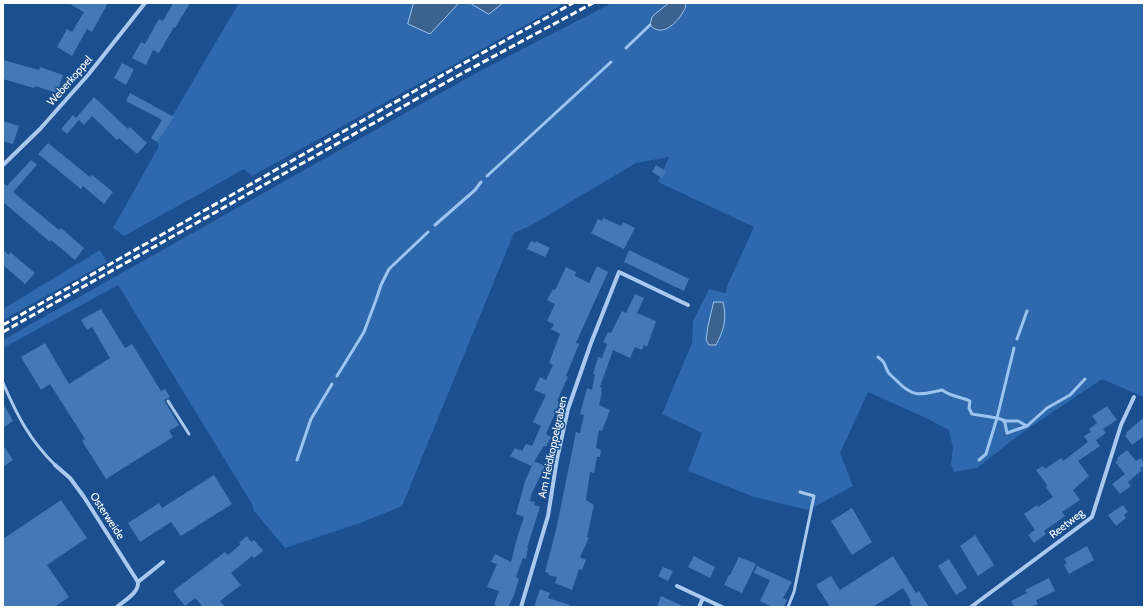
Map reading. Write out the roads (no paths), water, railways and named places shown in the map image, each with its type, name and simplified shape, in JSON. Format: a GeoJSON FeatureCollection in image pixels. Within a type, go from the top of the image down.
{"type":"FeatureCollection","features":[{"type":"Feature","properties":{"kind":"street","name":"Weberkoppel"},"geometry":{"type":"LineString","coordinates":[[3,165],[40,128],[88,75],[145,3]]}},
{"type":"Feature","properties":{"kind":"street","name":"Am Heidkoppelgraben"},"geometry":{"type":"LineString","coordinates":[[521,607],[548,516],[557,459],[568,409],[591,343],[619,272],[688,305]]}},
{"type":"Feature","properties":{"kind":"street","name":"Reetweg"},"geometry":{"type":"LineString","coordinates":[[971,607],[1092,517],[1121,425],[1134,397]]}},
{"type":"Feature","properties":{"kind":"street","name":"Osterweide"},"geometry":{"type":"LineString","coordinates":[[55,465],[70,478],[84,497],[138,582]]}},
{"type":"Feature","properties":{"kind":"street"},"geometry":{"type":"LineString","coordinates":[[117,607],[135,592],[138,582],[163,562]]}},
{"type":"Feature","properties":{"kind":"street"},"geometry":{"type":"LineString","coordinates":[[677,586],[722,607]]}},
{"type":"Feature","properties":{"kind":"street"},"geometry":{"type":"LineString","coordinates":[[699,607],[703,598]]}},
{"type":"Feature","properties":{"kind":"lane"},"geometry":{"type":"LineString","coordinates":[[3,383],[18,417],[35,443],[55,465]]}},
{"type":"Feature","properties":{"kind":"lane"},"geometry":{"type":"LineString","coordinates":[[168,402],[189,434]]}},
{"type":"Feature","properties":{"kind":"lane"},"geometry":{"type":"LineString","coordinates":[[788,607],[794,592],[814,496],[800,492]]}},
{"type":"Feature","properties":{"kind":"waterway"},"geometry":{"type":"LineString","coordinates":[[626,48],[650,25]]}},
{"type":"Feature","properties":{"kind":"waterway"},"geometry":{"type":"LineString","coordinates":[[487,176],[611,62]]}},
{"type":"Feature","properties":{"kind":"waterway"},"geometry":{"type":"LineString","coordinates":[[435,225],[475,190],[481,182]]}},
{"type":"Feature","properties":{"kind":"waterway"},"geometry":{"type":"LineString","coordinates":[[337,376],[364,332],[381,285],[389,269],[428,232]]}},
{"type":"Feature","properties":{"kind":"waterway"},"geometry":{"type":"LineString","coordinates":[[1017,339],[1027,311]]}},
{"type":"Feature","properties":{"kind":"waterway"},"geometry":{"type":"LineString","coordinates":[[979,460],[986,454],[997,418],[1014,348]]}},
{"type":"Feature","properties":{"kind":"waterway"},"geometry":{"type":"LineString","coordinates":[[878,357],[884,362],[888,372],[913,393],[923,394],[942,390],[970,401],[969,408],[972,414],[1006,421],[1018,421],[1027,426]]}},
{"type":"Feature","properties":{"kind":"waterway"},"geometry":{"type":"LineString","coordinates":[[1003,420],[1007,433],[1027,426],[1047,408],[1070,395],[1085,379]]}},
{"type":"Feature","properties":{"kind":"waterway"},"geometry":{"type":"LineString","coordinates":[[297,460],[311,419],[332,384]]}},
{"type":"Feature","properties":{"kind":"railway"},"geometry":{"type":"LineString","coordinates":[[3,325],[455,68],[573,3]]}},
{"type":"Feature","properties":{"kind":"railway"},"geometry":{"type":"LineString","coordinates":[[3,332],[459,75],[593,3]]}}]}
